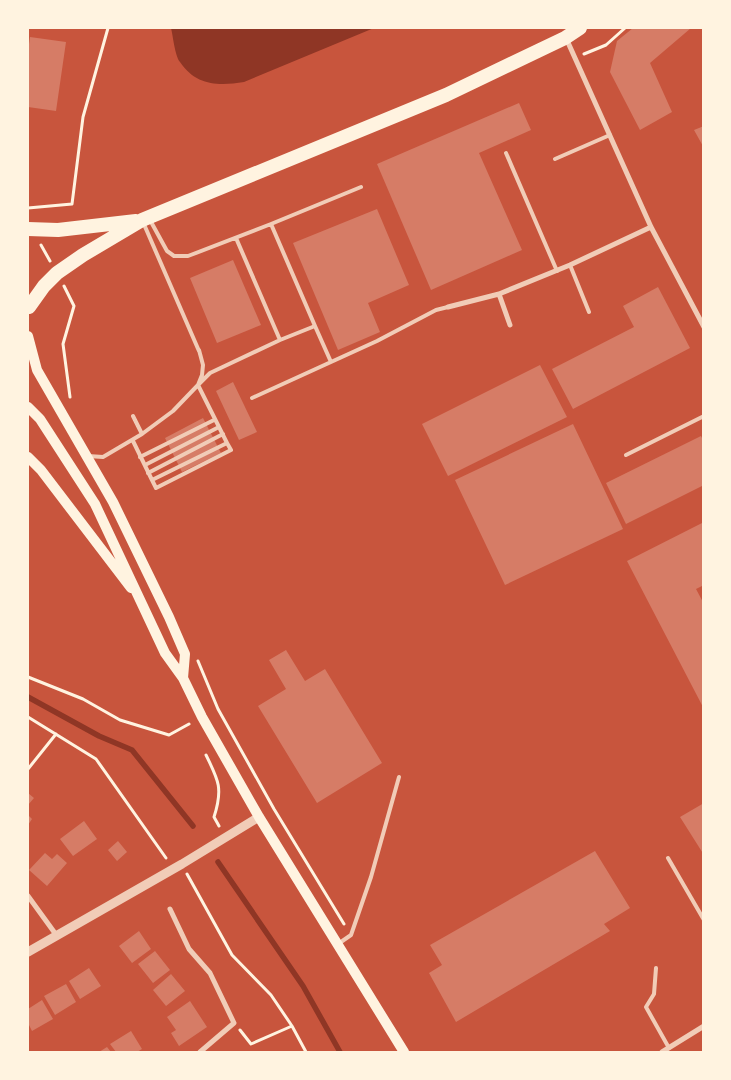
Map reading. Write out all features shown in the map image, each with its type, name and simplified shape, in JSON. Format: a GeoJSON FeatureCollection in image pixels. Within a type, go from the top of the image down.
{"type":"FeatureCollection","features":[{"type":"Feature","properties":{"kind":"highway"},"geometry":{"type":"LineString","coordinates":[[28,309],[44,286],[57,273],[82,255],[145,219],[446,95],[566,38],[580,28]]}},
{"type":"Feature","properties":{"kind":"highway"},"geometry":{"type":"LineString","coordinates":[[32,234],[145,219]]}},
{"type":"Feature","properties":{"kind":"highway"},"geometry":{"type":"LineString","coordinates":[[28,288],[28,309]]}},
{"type":"Feature","properties":{"kind":"main road"},"geometry":{"type":"LineString","coordinates":[[28,336],[37,370],[113,502],[185,654],[183,678]]}},
{"type":"Feature","properties":{"kind":"main road"},"geometry":{"type":"LineString","coordinates":[[28,407],[40,419],[95,504],[165,653],[183,678],[202,717],[259,818],[404,1052]]}},
{"type":"Feature","properties":{"kind":"main road"},"geometry":{"type":"LineString","coordinates":[[28,457],[41,470],[143,605]]}},
{"type":"Feature","properties":{"kind":"street"},"geometry":{"type":"LineString","coordinates":[[566,38],[652,227],[704,327]]}},
{"type":"Feature","properties":{"kind":"street"},"geometry":{"type":"LineString","coordinates":[[448,307],[499,294],[557,271],[652,227]]}},
{"type":"Feature","properties":{"kind":"street"},"geometry":{"type":"LineString","coordinates":[[499,294],[510,325]]}},
{"type":"Feature","properties":{"kind":"street"},"geometry":{"type":"LineString","coordinates":[[28,952],[178,867],[259,818]]}},
{"type":"Feature","properties":{"kind":"street"},"geometry":{"type":"LineString","coordinates":[[28,896],[58,936]]}},
{"type":"Feature","properties":{"kind":"street"},"geometry":{"type":"LineString","coordinates":[[170,909],[189,949],[210,973],[234,1023],[200,1052]]}},
{"type":"Feature","properties":{"kind":"street"},"geometry":{"type":"LineString","coordinates":[[662,1052],[704,1026]]}},
{"type":"Feature","properties":{"kind":"lane"},"geometry":{"type":"LineString","coordinates":[[555,159],[610,135]]}},
{"type":"Feature","properties":{"kind":"lane"},"geometry":{"type":"LineString","coordinates":[[506,153],[557,271]]}},
{"type":"Feature","properties":{"kind":"lane"},"geometry":{"type":"LineString","coordinates":[[145,219],[167,251],[174,256],[188,256],[361,187]]}},
{"type":"Feature","properties":{"kind":"lane"},"geometry":{"type":"LineString","coordinates":[[145,219],[210,373]]}},
{"type":"Feature","properties":{"kind":"lane"},"geometry":{"type":"LineString","coordinates":[[271,224],[330,362]]}},
{"type":"Feature","properties":{"kind":"lane"},"geometry":{"type":"LineString","coordinates":[[236,238],[280,340]]}},
{"type":"Feature","properties":{"kind":"lane"},"geometry":{"type":"LineString","coordinates":[[570,265],[589,312]]}},
{"type":"Feature","properties":{"kind":"lane"},"geometry":{"type":"LineString","coordinates":[[252,398],[377,341],[436,310],[448,307]]}},
{"type":"Feature","properties":{"kind":"lane"},"geometry":{"type":"LineString","coordinates":[[86,455],[103,457],[142,434],[173,411],[210,373],[280,340],[315,326]]}},
{"type":"Feature","properties":{"kind":"lane"},"geometry":{"type":"LineString","coordinates":[[132,440],[156,488],[231,450],[214,420],[198,385],[203,365],[199,350]]}},
{"type":"Feature","properties":{"kind":"lane"},"geometry":{"type":"LineString","coordinates":[[133,416],[142,434]]}},
{"type":"Feature","properties":{"kind":"lane"},"geometry":{"type":"LineString","coordinates":[[626,455],[704,416]]}},
{"type":"Feature","properties":{"kind":"lane"},"geometry":{"type":"LineString","coordinates":[[140,457],[214,420]]}},
{"type":"Feature","properties":{"kind":"lane"},"geometry":{"type":"LineString","coordinates":[[145,465],[219,427]]}},
{"type":"Feature","properties":{"kind":"lane"},"geometry":{"type":"LineString","coordinates":[[148,473],[223,434]]}},
{"type":"Feature","properties":{"kind":"lane"},"geometry":{"type":"LineString","coordinates":[[152,480],[227,443]]}},
{"type":"Feature","properties":{"kind":"lane"},"geometry":{"type":"LineString","coordinates":[[338,944],[351,935],[371,877],[399,777]]}},
{"type":"Feature","properties":{"kind":"lane"},"geometry":{"type":"LineString","coordinates":[[668,858],[704,920]]}},
{"type":"Feature","properties":{"kind":"lane"},"geometry":{"type":"LineString","coordinates":[[656,968],[654,994],[646,1007],[669,1048]]}},
{"type":"Feature","properties":{"kind":"path"},"geometry":{"type":"LineString","coordinates":[[30,208],[72,204],[83,117],[108,28]]}},
{"type":"Feature","properties":{"kind":"path"},"geometry":{"type":"LineString","coordinates":[[576,58],[606,45],[625,28]]}},
{"type":"Feature","properties":{"kind":"path"},"geometry":{"type":"LineString","coordinates":[[32,234],[52,264]]}},
{"type":"Feature","properties":{"kind":"path"},"geometry":{"type":"LineString","coordinates":[[70,397],[63,344],[74,306]]}},
{"type":"Feature","properties":{"kind":"path"},"geometry":{"type":"LineString","coordinates":[[196,657],[218,709],[274,809]]}},
{"type":"Feature","properties":{"kind":"path"},"geometry":{"type":"LineString","coordinates":[[28,677],[83,699],[120,720],[169,736],[189,724],[193,732]]}},
{"type":"Feature","properties":{"kind":"path"},"geometry":{"type":"LineString","coordinates":[[28,717],[96,759],[178,867],[232,956],[271,995],[292,1026],[306,1052]]}},
{"type":"Feature","properties":{"kind":"path"},"geometry":{"type":"LineString","coordinates":[[28,769],[56,734]]}},
{"type":"Feature","properties":{"kind":"path"},"geometry":{"type":"LineString","coordinates":[[202,748],[218,779],[219,802],[214,817],[226,838]]}},
{"type":"Feature","properties":{"kind":"path"},"geometry":{"type":"LineString","coordinates":[[234,1023],[251,1044],[292,1026]]}},
{"type":"Feature","properties":{"kind":"shaded area"},"geometry":{"type":"Polygon","coordinates":[[[171,28],[374,28],[244,82],[217,84],[201,80],[186,70],[177,55],[171,28]]]}},
{"type":"Feature","properties":{"kind":"building"},"geometry":{"type":"Polygon","coordinates":[[[633,28],[691,28],[650,63],[672,112],[640,130],[610,72],[617,41],[633,28]]]}},
{"type":"Feature","properties":{"kind":"building"},"geometry":{"type":"Polygon","coordinates":[[[30,37],[66,42],[56,111],[28,107],[28,51],[30,37]]]}},
{"type":"Feature","properties":{"kind":"building"},"geometry":{"type":"Polygon","coordinates":[[[519,103],[531,130],[479,153],[522,250],[431,290],[377,164],[519,103]]]}},
{"type":"Feature","properties":{"kind":"building"},"geometry":{"type":"Polygon","coordinates":[[[704,126],[704,148],[694,130],[704,126]]]}},
{"type":"Feature","properties":{"kind":"building"},"geometry":{"type":"Polygon","coordinates":[[[377,209],[409,285],[368,303],[380,332],[338,350],[293,243],[377,209]]]}},
{"type":"Feature","properties":{"kind":"building"},"geometry":{"type":"Polygon","coordinates":[[[233,260],[261,325],[217,343],[190,278],[233,260]]]}},
{"type":"Feature","properties":{"kind":"building"},"geometry":{"type":"Polygon","coordinates":[[[658,287],[690,348],[573,409],[552,369],[634,327],[623,306],[658,287]]]}},
{"type":"Feature","properties":{"kind":"building"},"geometry":{"type":"Polygon","coordinates":[[[540,365],[567,417],[448,476],[422,424],[540,365]]]}},
{"type":"Feature","properties":{"kind":"building"},"geometry":{"type":"Polygon","coordinates":[[[233,382],[257,432],[239,440],[216,391],[233,382]]]}},
{"type":"Feature","properties":{"kind":"building"},"geometry":{"type":"Polygon","coordinates":[[[203,418],[221,453],[182,472],[165,438],[203,418]]]}},
{"type":"Feature","properties":{"kind":"building"},"geometry":{"type":"Polygon","coordinates":[[[573,424],[623,529],[505,585],[455,480],[573,424]]]}},
{"type":"Feature","properties":{"kind":"building"},"geometry":{"type":"Polygon","coordinates":[[[701,436],[704,442],[704,485],[626,524],[606,483],[701,436]]]}},
{"type":"Feature","properties":{"kind":"building"},"geometry":{"type":"Polygon","coordinates":[[[704,522],[704,585],[696,589],[704,604],[704,709],[627,561],[704,522]]]}},
{"type":"Feature","properties":{"kind":"building"},"geometry":{"type":"Polygon","coordinates":[[[286,650],[305,681],[325,669],[382,763],[317,803],[258,706],[286,689],[269,660],[286,650]]]}},
{"type":"Feature","properties":{"kind":"building"},"geometry":{"type":"Polygon","coordinates":[[[28,793],[34,798],[28,805],[28,793]]]}},
{"type":"Feature","properties":{"kind":"building"},"geometry":{"type":"Polygon","coordinates":[[[704,803],[704,855],[680,817],[704,803]]]}},
{"type":"Feature","properties":{"kind":"building"},"geometry":{"type":"Polygon","coordinates":[[[28,815],[32,819],[28,825],[28,815]]]}},
{"type":"Feature","properties":{"kind":"building"},"geometry":{"type":"Polygon","coordinates":[[[84,821],[97,839],[73,856],[60,839],[84,821]]]}},
{"type":"Feature","properties":{"kind":"building"},"geometry":{"type":"Polygon","coordinates":[[[118,841],[127,852],[117,861],[108,850],[118,841]]]}},
{"type":"Feature","properties":{"kind":"building"},"geometry":{"type":"Polygon","coordinates":[[[595,851],[630,908],[604,924],[610,931],[456,1022],[429,973],[442,965],[430,945],[595,851]]]}},
{"type":"Feature","properties":{"kind":"building"},"geometry":{"type":"Polygon","coordinates":[[[45,853],[52,859],[57,854],[67,863],[47,886],[29,870],[45,853]]]}},
{"type":"Feature","properties":{"kind":"building"},"geometry":{"type":"Polygon","coordinates":[[[139,931],[151,949],[132,963],[119,946],[139,931]]]}},
{"type":"Feature","properties":{"kind":"building"},"geometry":{"type":"Polygon","coordinates":[[[155,951],[170,970],[153,983],[138,964],[155,951]]]}},
{"type":"Feature","properties":{"kind":"building"},"geometry":{"type":"Polygon","coordinates":[[[89,968],[101,986],[80,999],[69,981],[89,968]]]}},
{"type":"Feature","properties":{"kind":"building"},"geometry":{"type":"Polygon","coordinates":[[[171,974],[185,991],[166,1006],[153,990],[171,974]]]}},
{"type":"Feature","properties":{"kind":"building"},"geometry":{"type":"Polygon","coordinates":[[[66,984],[76,1002],[55,1015],[44,996],[66,984]]]}},
{"type":"Feature","properties":{"kind":"building"},"geometry":{"type":"Polygon","coordinates":[[[42,1000],[53,1019],[32,1031],[28,1023],[28,1009],[42,1000]]]}},
{"type":"Feature","properties":{"kind":"building"},"geometry":{"type":"Polygon","coordinates":[[[190,1001],[207,1027],[179,1046],[171,1033],[176,1030],[167,1017],[190,1001]]]}},
{"type":"Feature","properties":{"kind":"building"},"geometry":{"type":"Polygon","coordinates":[[[131,1031],[142,1049],[137,1052],[116,1052],[110,1044],[131,1031]]]}},
{"type":"Feature","properties":{"kind":"building"},"geometry":{"type":"Polygon","coordinates":[[[107,1047],[111,1052],[99,1052],[107,1047]]]}},
{"type":"Feature","properties":{"kind":"waterway"},"geometry":{"type":"LineString","coordinates":[[28,697],[99,736],[132,750],[193,826]]}},
{"type":"Feature","properties":{"kind":"waterway"},"geometry":{"type":"LineString","coordinates":[[218,862],[303,986],[340,1052]]}}]}
